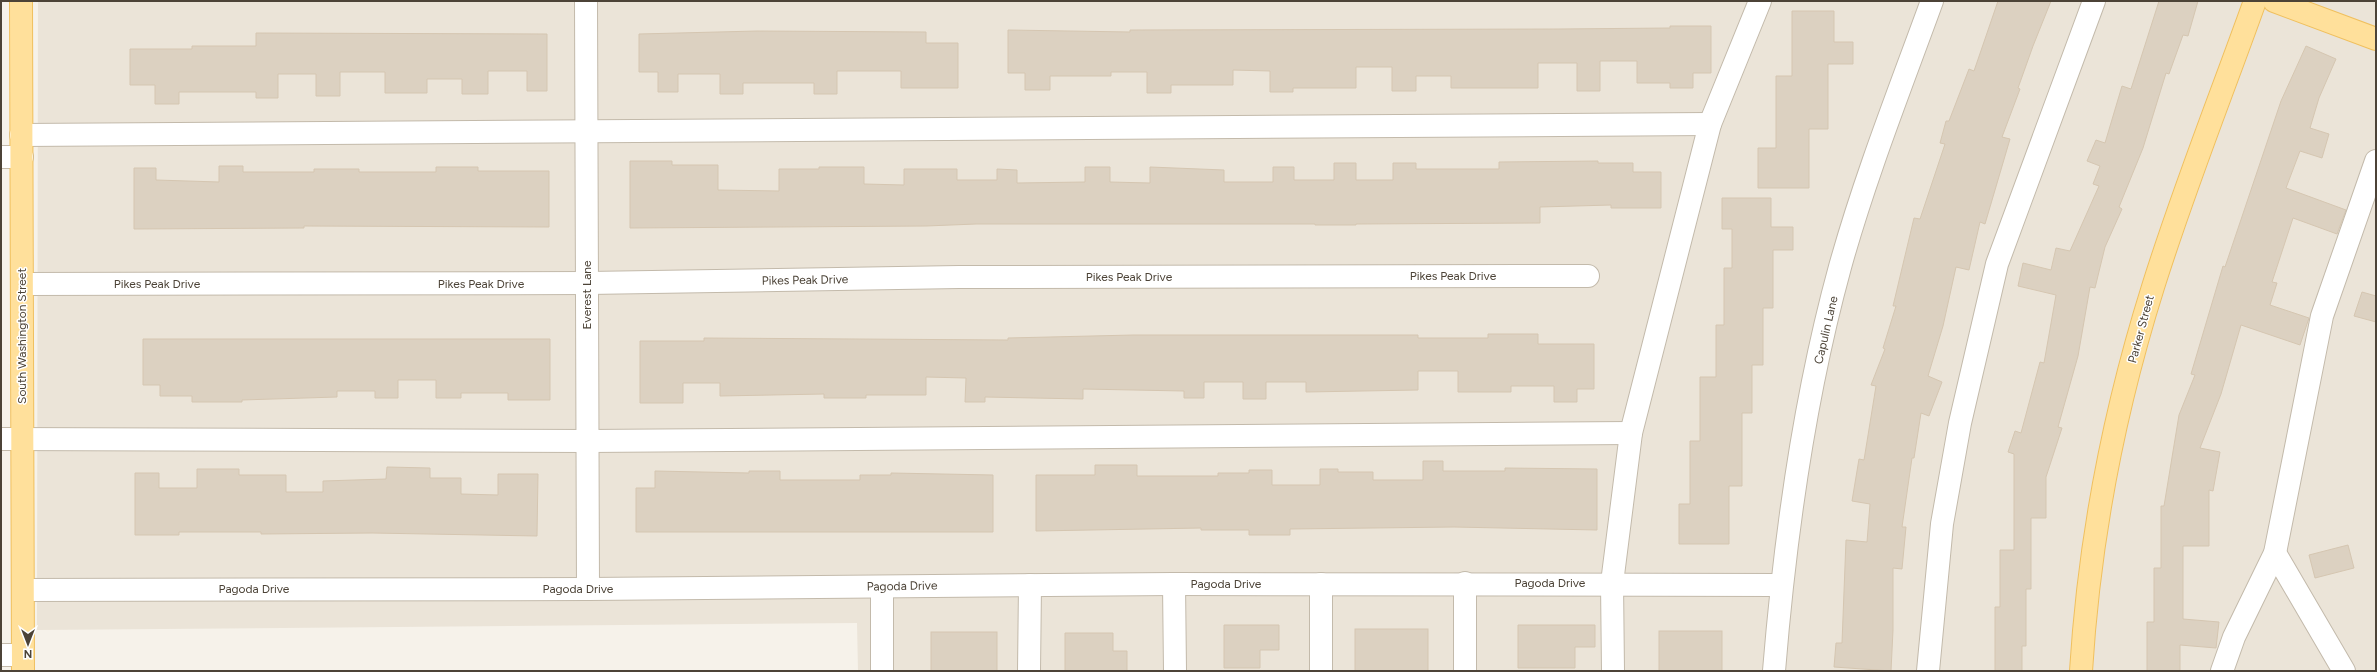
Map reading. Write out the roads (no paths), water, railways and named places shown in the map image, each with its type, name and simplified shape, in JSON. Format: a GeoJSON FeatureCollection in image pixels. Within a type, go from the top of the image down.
{"type":"FeatureCollection","features":[{"type":"Feature","properties":{"kind":"main road","name":"South Washington Street"},"geometry":{"type":"LineString","coordinates":[[21,1],[21,136],[11,157],[22,284],[11,439],[23,590],[23,663]]}},
{"type":"Feature","properties":{"kind":"main road","name":"Parker Street"},"geometry":{"type":"LineString","coordinates":[[2082,671],[2090,580],[2121,404],[2153,287],[2256,1]]}},
{"type":"Feature","properties":{"kind":"main road"},"geometry":{"type":"LineString","coordinates":[[2274,1],[2376,39]]}},
{"type":"Feature","properties":{"kind":"street","name":"Everest Lane"},"geometry":{"type":"LineString","coordinates":[[586,1],[588,589]]}},
{"type":"Feature","properties":{"kind":"street"},"geometry":{"type":"LineString","coordinates":[[1613,671],[1612,583],[1631,433],[1710,124],[1760,1]]}},
{"type":"Feature","properties":{"kind":"street","name":"Capulin Lane"},"geometry":{"type":"LineString","coordinates":[[1774,671],[1781,585],[1800,455],[1816,374],[1840,267],[1869,174],[1932,1]]}},
{"type":"Feature","properties":{"kind":"street"},"geometry":{"type":"LineString","coordinates":[[1928,671],[1942,524],[1960,423],[1997,264],[2094,1]]}},
{"type":"Feature","properties":{"kind":"street"},"geometry":{"type":"LineString","coordinates":[[21,136],[1710,124]]}},
{"type":"Feature","properties":{"kind":"street"},"geometry":{"type":"LineString","coordinates":[[2222,671],[2234,637],[2275,554],[2322,316],[2376,161]]}},
{"type":"Feature","properties":{"kind":"street","name":"Pikes Peak Drive"},"geometry":{"type":"LineString","coordinates":[[22,284],[588,283],[959,277],[1588,276]]}},
{"type":"Feature","properties":{"kind":"street"},"geometry":{"type":"LineString","coordinates":[[11,439],[588,440],[1631,433]]}},
{"type":"Feature","properties":{"kind":"street"},"geometry":{"type":"LineString","coordinates":[[2275,554],[2344,671]]}},
{"type":"Feature","properties":{"kind":"street"},"geometry":{"type":"LineString","coordinates":[[1465,583],[1465,671]]}},
{"type":"Feature","properties":{"kind":"street","name":"Pagoda Drive"},"geometry":{"type":"LineString","coordinates":[[23,590],[588,589],[1465,583],[1781,585]]}},
{"type":"Feature","properties":{"kind":"street"},"geometry":{"type":"LineString","coordinates":[[1174,584],[1174,671]]}},
{"type":"Feature","properties":{"kind":"street"},"geometry":{"type":"LineString","coordinates":[[1321,584],[1321,671]]}},
{"type":"Feature","properties":{"kind":"street"},"geometry":{"type":"LineString","coordinates":[[1030,585],[1030,671]]}},
{"type":"Feature","properties":{"kind":"street"},"geometry":{"type":"LineString","coordinates":[[882,587],[882,671]]}},
{"type":"Feature","properties":{"kind":"street"},"geometry":{"type":"LineString","coordinates":[[1,655],[23,663]]}}]}
